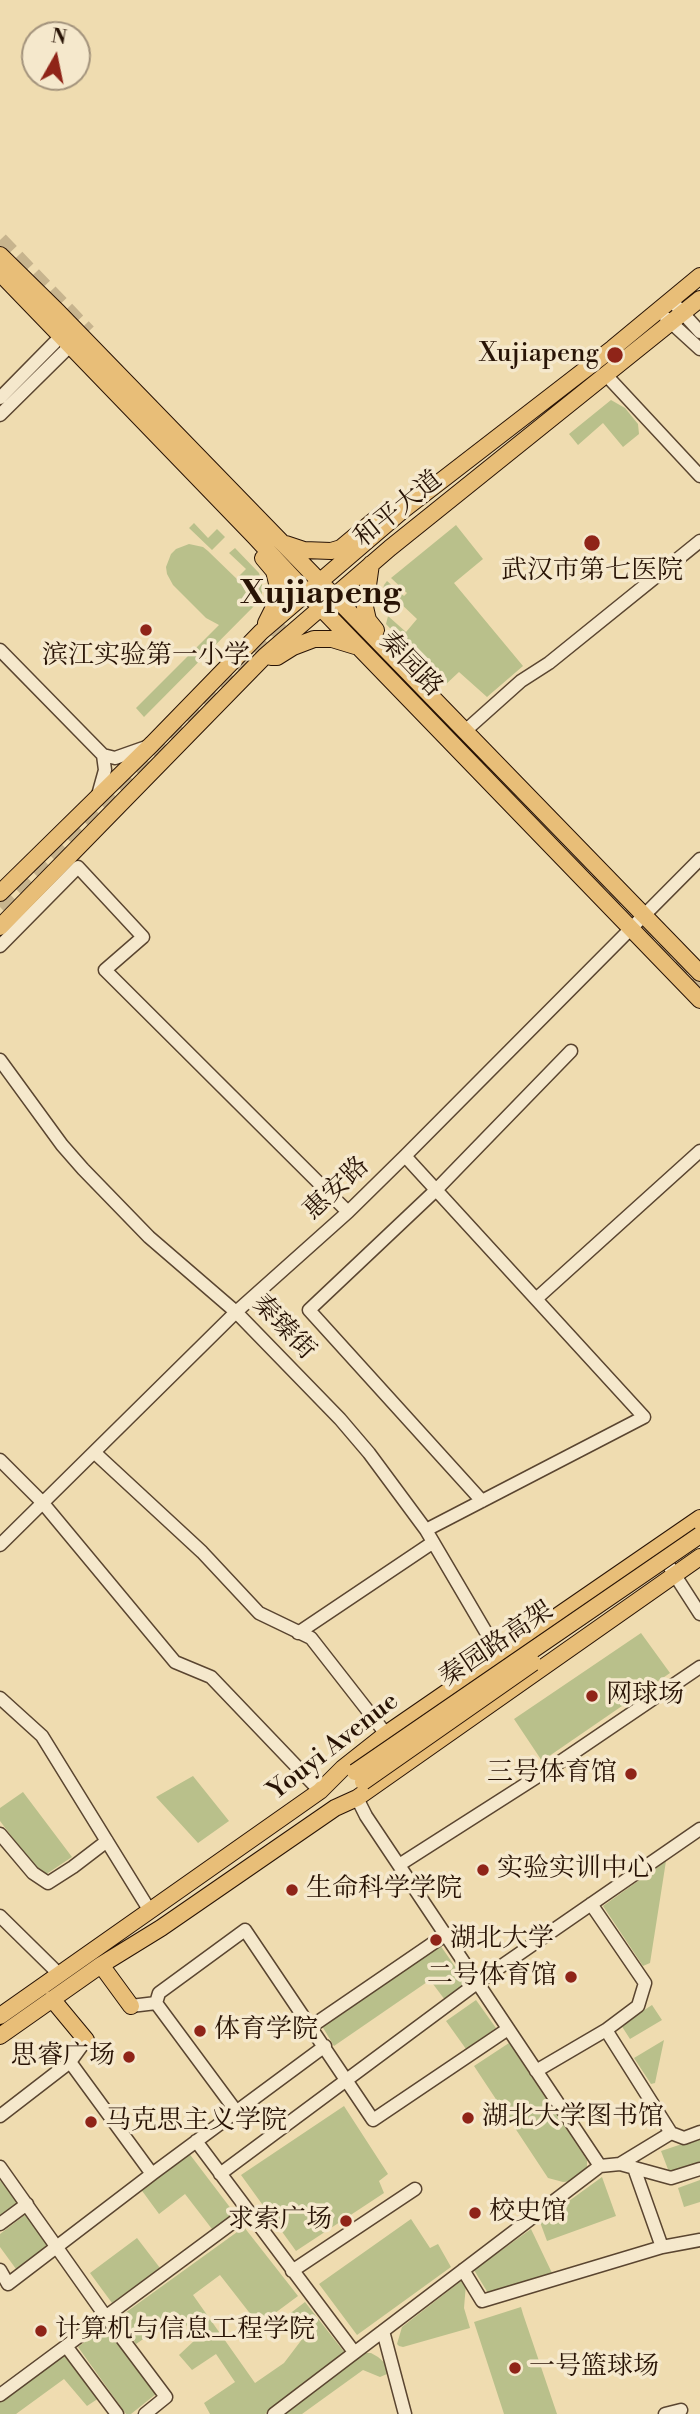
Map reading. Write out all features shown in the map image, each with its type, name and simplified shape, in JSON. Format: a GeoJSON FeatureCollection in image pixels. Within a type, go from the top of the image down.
{"type":"FeatureCollection","features":[{"type":"Feature","properties":{"kind":"main road","name":"秦园路"},"geometry":{"type":"LineString","coordinates":[[0,255],[224,505],[700,1000]]}},
{"type":"Feature","properties":{"kind":"main road","name":"秦园路"},"geometry":{"type":"LineString","coordinates":[[0,273],[71,336],[281,542],[700,973]]}},
{"type":"Feature","properties":{"kind":"main road","name":"和平大道"},"geometry":{"type":"LineString","coordinates":[[0,893],[152,744],[261,632],[402,511],[700,276]]}},
{"type":"Feature","properties":{"kind":"main road","name":"和平大道"},"geometry":{"type":"LineString","coordinates":[[0,927],[265,656],[371,564],[700,299]]}},
{"type":"Feature","properties":{"kind":"main road"},"geometry":{"type":"LineString","coordinates":[[224,505],[224,519],[271,566],[276,576],[278,593],[275,605],[261,632]]}},
{"type":"Feature","properties":{"kind":"main road"},"geometry":{"type":"LineString","coordinates":[[281,542],[304,550],[331,551],[341,548],[383,513],[402,511]]}},
{"type":"Feature","properties":{"kind":"main road"},"geometry":{"type":"LineString","coordinates":[[371,564],[365,614],[371,625],[393,648],[394,657]]}},
{"type":"Feature","properties":{"kind":"main road"},"geometry":{"type":"LineString","coordinates":[[265,656],[277,657],[292,647],[314,639],[332,639],[359,648]]}},
{"type":"Feature","properties":{"kind":"main road","name":"Youyi Avenue"},"geometry":{"type":"LineString","coordinates":[[0,2016],[320,1791],[343,1768],[386,1734],[700,1518]]}},
{"type":"Feature","properties":{"kind":"main road","name":"秦园路高架"},"geometry":{"type":"LineString","coordinates":[[335,1808],[359,1777],[700,1535]]}},
{"type":"Feature","properties":{"kind":"main road","name":"秦园路高架"},"geometry":{"type":"LineString","coordinates":[[320,1791],[359,1777],[700,1547]]}},
{"type":"Feature","properties":{"kind":"main road","name":"Youyi Avenue"},"geometry":{"type":"LineString","coordinates":[[0,2036],[335,1808],[357,1798],[700,1557]]}},
{"type":"Feature","properties":{"kind":"main road"},"geometry":{"type":"LineString","coordinates":[[101,1965],[131,2006]]}},
{"type":"Feature","properties":{"kind":"main road"},"geometry":{"type":"LineString","coordinates":[[52,1999],[86,2040]]}},
{"type":"Feature","properties":{"kind":"street"},"geometry":{"type":"LineString","coordinates":[[671,300],[676,318],[700,349]]}},
{"type":"Feature","properties":{"kind":"street"},"geometry":{"type":"LineString","coordinates":[[658,311],[700,332]]}},
{"type":"Feature","properties":{"kind":"street"},"geometry":{"type":"LineString","coordinates":[[0,398],[71,336]]}},
{"type":"Feature","properties":{"kind":"street"},"geometry":{"type":"LineString","coordinates":[[0,415],[71,336]]}},
{"type":"Feature","properties":{"kind":"street"},"geometry":{"type":"LineString","coordinates":[[606,375],[700,476]]}},
{"type":"Feature","properties":{"kind":"street"},"geometry":{"type":"LineString","coordinates":[[466,731],[521,681],[549,663],[700,541]]}},
{"type":"Feature","properties":{"kind":"street"},"geometry":{"type":"LineString","coordinates":[[0,650],[103,755],[115,758],[152,744]]}},
{"type":"Feature","properties":{"kind":"street"},"geometry":{"type":"LineString","coordinates":[[97,798],[106,770],[103,755]]}},
{"type":"Feature","properties":{"kind":"street","name":"惠安路"},"geometry":{"type":"LineString","coordinates":[[0,1545],[236,1312],[348,1212],[700,859]]}},
{"type":"Feature","properties":{"kind":"street"},"geometry":{"type":"LineString","coordinates":[[0,946],[78,867],[143,937],[105,970],[348,1212]]}},
{"type":"Feature","properties":{"kind":"street"},"geometry":{"type":"LineString","coordinates":[[482,1501],[309,1310],[436,1189],[571,1051]]}},
{"type":"Feature","properties":{"kind":"street","name":"秦臻街"},"geometry":{"type":"LineString","coordinates":[[0,1060],[62,1145],[83,1169],[149,1237],[236,1312],[356,1437],[426,1530],[500,1656]]}},
{"type":"Feature","properties":{"kind":"street"},"geometry":{"type":"LineString","coordinates":[[536,1299],[700,1152]]}},
{"type":"Feature","properties":{"kind":"street"},"geometry":{"type":"LineString","coordinates":[[405,1156],[644,1417],[426,1530]]}},
{"type":"Feature","properties":{"kind":"street"},"geometry":{"type":"LineString","coordinates":[[95,1453],[202,1552],[259,1613],[311,1637],[386,1734]]}},
{"type":"Feature","properties":{"kind":"street"},"geometry":{"type":"LineString","coordinates":[[0,1460],[42,1502],[175,1662],[211,1676],[320,1791]]}},
{"type":"Feature","properties":{"kind":"street"},"geometry":{"type":"LineString","coordinates":[[298,1633],[432,1543]]}},
{"type":"Feature","properties":{"kind":"street"},"geometry":{"type":"LineString","coordinates":[[658,1548],[700,1614]]}},
{"type":"Feature","properties":{"kind":"street"},"geometry":{"type":"LineString","coordinates":[[399,1865],[554,1766],[700,1667]]}},
{"type":"Feature","properties":{"kind":"street"},"geometry":{"type":"LineString","coordinates":[[0,1698],[42,1736],[150,1911]]}},
{"type":"Feature","properties":{"kind":"street"},"geometry":{"type":"LineString","coordinates":[[357,1798],[600,2166]]}},
{"type":"Feature","properties":{"kind":"street"},"geometry":{"type":"LineString","coordinates":[[220,2174],[477,1983],[700,1829]]}},
{"type":"Feature","properties":{"kind":"street"},"geometry":{"type":"LineString","coordinates":[[0,1834],[33,1873],[48,1882],[107,1841]]}},
{"type":"Feature","properties":{"kind":"street"},"geometry":{"type":"LineString","coordinates":[[536,2071],[606,2030],[638,2006],[645,1983],[591,1904]]}},
{"type":"Feature","properties":{"kind":"street"},"geometry":{"type":"LineString","coordinates":[[0,1916],[60,1974]]}},
{"type":"Feature","properties":{"kind":"street"},"geometry":{"type":"LineString","coordinates":[[156,2003],[159,1993],[245,1930],[373,2120],[508,2029]]}},
{"type":"Feature","properties":{"kind":"street"},"geometry":{"type":"LineString","coordinates":[[312,2026],[445,1935]]}},
{"type":"Feature","properties":{"kind":"street"},"geometry":{"type":"LineString","coordinates":[[131,2006],[156,2003]]}},
{"type":"Feature","properties":{"kind":"street"},"geometry":{"type":"LineString","coordinates":[[156,2003],[236,2111]]}},
{"type":"Feature","properties":{"kind":"street"},"geometry":{"type":"LineString","coordinates":[[606,2030],[671,2133],[684,2138],[700,2132]]}},
{"type":"Feature","properties":{"kind":"street"},"geometry":{"type":"LineString","coordinates":[[0,2116],[70,2062],[86,2040]]}},
{"type":"Feature","properties":{"kind":"street"},"geometry":{"type":"LineString","coordinates":[[0,2270],[8,2284],[325,2046]]}},
{"type":"Feature","properties":{"kind":"street"},"geometry":{"type":"LineString","coordinates":[[70,2062],[152,2174]]}},
{"type":"Feature","properties":{"kind":"street"},"geometry":{"type":"LineString","coordinates":[[620,2164],[671,2133]]}},
{"type":"Feature","properties":{"kind":"street"},"geometry":{"type":"LineString","coordinates":[[196,2141],[354,2352]]}},
{"type":"Feature","properties":{"kind":"street"},"geometry":{"type":"LineString","coordinates":[[274,2414],[600,2166],[620,2164],[671,2178],[700,2169]]}},
{"type":"Feature","properties":{"kind":"street"},"geometry":{"type":"LineString","coordinates":[[0,2167],[166,2397],[145,2414]]}},
{"type":"Feature","properties":{"kind":"street"},"geometry":{"type":"LineString","coordinates":[[634,2168],[662,2247]]}},
{"type":"Feature","properties":{"kind":"street"},"geometry":{"type":"LineString","coordinates":[[292,2271],[415,2189]]}},
{"type":"Feature","properties":{"kind":"street"},"geometry":{"type":"LineString","coordinates":[[0,2224],[27,2204]]}},
{"type":"Feature","properties":{"kind":"street"},"geometry":{"type":"LineString","coordinates":[[0,2395],[247,2212]]}},
{"type":"Feature","properties":{"kind":"street"},"geometry":{"type":"LineString","coordinates":[[463,2270],[482,2301],[662,2247],[700,2240]]}},
{"type":"Feature","properties":{"kind":"street"},"geometry":{"type":"LineString","coordinates":[[383,2331],[405,2414]]}},
{"type":"Feature","properties":{"kind":"street"},"geometry":{"type":"LineString","coordinates":[[66,2346],[117,2414]]}},
{"type":"Feature","properties":{"kind":"street"},"geometry":{"type":"LineString","coordinates":[[666,2414],[681,2410]]}},
{"type":"Feature","properties":{"kind":"green space"},"geometry":{"type":"Polygon","coordinates":[[[611,400],[625,408],[638,424],[639,434],[623,447],[603,423],[578,445],[569,434],[611,400]]]}},
{"type":"Feature","properties":{"kind":"green space"},"geometry":{"type":"Polygon","coordinates":[[[194,523],[208,538],[217,529],[225,537],[212,550],[189,528],[194,523]]]}},
{"type":"Feature","properties":{"kind":"green space"},"geometry":{"type":"Polygon","coordinates":[[[456,525],[483,559],[454,583],[523,666],[487,697],[459,672],[444,686],[386,624],[388,616],[406,632],[417,619],[397,600],[390,605],[382,594],[384,585],[387,581],[404,596],[407,593],[391,578],[456,525]]]}},
{"type":"Feature","properties":{"kind":"green space"},"geometry":{"type":"Polygon","coordinates":[[[189,544],[208,551],[241,583],[248,596],[253,591],[238,577],[246,569],[229,553],[235,548],[259,573],[262,596],[144,717],[136,708],[219,625],[206,618],[173,585],[167,574],[166,567],[171,554],[189,544]]]}},
{"type":"Feature","properties":{"kind":"green space","name":"网球场"},"geometry":{"type":"Polygon","coordinates":[[[641,1633],[670,1673],[542,1761],[514,1719],[641,1633]]]}},
{"type":"Feature","properties":{"kind":"green space"},"geometry":{"type":"Polygon","coordinates":[[[193,1776],[229,1821],[198,1843],[156,1797],[193,1776]]]}},
{"type":"Feature","properties":{"kind":"green space"},"geometry":{"type":"Polygon","coordinates":[[[23,1792],[72,1857],[42,1877],[0,1821],[0,1808],[23,1792]]]}},
{"type":"Feature","properties":{"kind":"green space"},"geometry":{"type":"Polygon","coordinates":[[[666,1861],[650,1963],[643,1966],[603,1906],[666,1861]]]}},
{"type":"Feature","properties":{"kind":"green space"},"geometry":{"type":"Polygon","coordinates":[[[440,1945],[468,1985],[445,2000],[430,1980],[334,2046],[322,2026],[440,1945]]]}},
{"type":"Feature","properties":{"kind":"green space"},"geometry":{"type":"Polygon","coordinates":[[[476,2000],[496,2028],[466,2049],[446,2021],[476,2000]]]}},
{"type":"Feature","properties":{"kind":"green space"},"geometry":{"type":"Polygon","coordinates":[[[652,2005],[662,2020],[630,2039],[621,2025],[652,2005]]]}},
{"type":"Feature","properties":{"kind":"green space"},"geometry":{"type":"Polygon","coordinates":[[[664,2040],[655,2083],[651,2084],[634,2058],[664,2040]]]}},
{"type":"Feature","properties":{"kind":"green space"},"geometry":{"type":"Polygon","coordinates":[[[509,2043],[587,2160],[587,2172],[573,2181],[563,2182],[548,2178],[474,2066],[509,2043]]]}},
{"type":"Feature","properties":{"kind":"green space"},"geometry":{"type":"Polygon","coordinates":[[[344,2106],[388,2174],[379,2181],[384,2193],[296,2251],[241,2175],[344,2106]]]}},
{"type":"Feature","properties":{"kind":"green space"},"geometry":{"type":"Polygon","coordinates":[[[700,2138],[700,2163],[669,2172],[661,2151],[700,2138]]]}},
{"type":"Feature","properties":{"kind":"green space"},"geometry":{"type":"Polygon","coordinates":[[[188,2152],[235,2214],[212,2229],[185,2194],[159,2214],[140,2188],[188,2152]]]}},
{"type":"Feature","properties":{"kind":"green space"},"geometry":{"type":"Polygon","coordinates":[[[602,2177],[616,2216],[547,2241],[540,2222],[602,2177]]]}},
{"type":"Feature","properties":{"kind":"green space"},"geometry":{"type":"Polygon","coordinates":[[[1,2180],[18,2203],[0,2217],[0,2182],[1,2180]]]}},
{"type":"Feature","properties":{"kind":"green space"},"geometry":{"type":"Polygon","coordinates":[[[700,2180],[700,2202],[684,2207],[678,2188],[700,2180]]]}},
{"type":"Feature","properties":{"kind":"green space"},"geometry":{"type":"Polygon","coordinates":[[[26,2214],[50,2245],[16,2269],[0,2247],[0,2234],[26,2214]]]}},
{"type":"Feature","properties":{"kind":"green space"},"geometry":{"type":"Polygon","coordinates":[[[411,2219],[430,2248],[438,2244],[451,2267],[357,2335],[319,2284],[411,2219]]]}},
{"type":"Feature","properties":{"kind":"green space"},"geometry":{"type":"Polygon","coordinates":[[[244,2227],[298,2296],[259,2325],[220,2275],[193,2295],[255,2383],[284,2363],[303,2338],[288,2315],[305,2302],[345,2353],[265,2414],[210,2414],[204,2403],[235,2382],[216,2354],[192,2370],[179,2355],[196,2339],[179,2315],[136,2344],[118,2318],[244,2227]]]}},
{"type":"Feature","properties":{"kind":"green space"},"geometry":{"type":"Polygon","coordinates":[[[531,2229],[552,2273],[488,2293],[474,2270],[531,2229]]]}},
{"type":"Feature","properties":{"kind":"green space"},"geometry":{"type":"Polygon","coordinates":[[[137,2238],[160,2268],[112,2303],[90,2273],[137,2238]]]}},
{"type":"Feature","properties":{"kind":"green space"},"geometry":{"type":"Polygon","coordinates":[[[461,2281],[466,2284],[464,2308],[470,2328],[399,2346],[397,2344],[402,2327],[461,2281]]]}},
{"type":"Feature","properties":{"kind":"green space","name":"一号篮球场"},"geometry":{"type":"Polygon","coordinates":[[[521,2307],[557,2414],[504,2414],[474,2322],[521,2307]]]}},
{"type":"Feature","properties":{"kind":"green space"},"geometry":{"type":"Polygon","coordinates":[[[105,2326],[156,2394],[131,2414],[126,2414],[78,2347],[105,2326]]]}},
{"type":"Feature","properties":{"kind":"green space"},"geometry":{"type":"Polygon","coordinates":[[[65,2353],[99,2398],[87,2406],[64,2379],[16,2414],[0,2414],[0,2401],[65,2353]]]}},
{"type":"Feature","properties":{"kind":"green space"},"geometry":{"type":"Polygon","coordinates":[[[359,2353],[371,2353],[378,2357],[385,2363],[387,2374],[380,2377],[363,2370],[302,2414],[280,2414],[359,2353]]]}},
{"type":"Feature","properties":{"kind":"tunnel"},"geometry":{"type":"LineString","coordinates":[[0,240],[88,332]]}},
{"type":"Feature","properties":{"kind":"tunnel"},"geometry":{"type":"LineString","coordinates":[[0,907],[272,637],[284,610],[289,583],[286,564],[271,537]]}},
{"type":"Feature","properties":{"kind":"tunnel"},"geometry":{"type":"LineString","coordinates":[[577,857],[700,987]]}},
{"type":"Feature","properties":{"kind":"place","name":"Xujiapeng"},"geometry":{"type":"Point","coordinates":[615,355]}},
{"type":"Feature","properties":{"kind":"place","name":"武汉市第七医院"},"geometry":{"type":"Point","coordinates":[592,543]}},
{"type":"Feature","properties":{"kind":"place","name":"滨江实验第一小学"},"geometry":{"type":"Point","coordinates":[146,630]}},
{"type":"Feature","properties":{"kind":"place","name":"网球场"},"geometry":{"type":"Point","coordinates":[592,1696]}},
{"type":"Feature","properties":{"kind":"place","name":"三号体育馆"},"geometry":{"type":"Point","coordinates":[631,1774]}},
{"type":"Feature","properties":{"kind":"place","name":"实验实训中心"},"geometry":{"type":"Point","coordinates":[483,1870]}},
{"type":"Feature","properties":{"kind":"place","name":"生命科学学院"},"geometry":{"type":"Point","coordinates":[292,1890]}},
{"type":"Feature","properties":{"kind":"place","name":"湖北大学"},"geometry":{"type":"Point","coordinates":[436,1940]}},
{"type":"Feature","properties":{"kind":"place","name":"二号体育馆"},"geometry":{"type":"Point","coordinates":[571,1977]}},
{"type":"Feature","properties":{"kind":"place","name":"体育学院"},"geometry":{"type":"Point","coordinates":[200,2031]}},
{"type":"Feature","properties":{"kind":"place","name":"思睿广场"},"geometry":{"type":"Point","coordinates":[129,2057]}},
{"type":"Feature","properties":{"kind":"place","name":"湖北大学图书馆"},"geometry":{"type":"Point","coordinates":[468,2118]}},
{"type":"Feature","properties":{"kind":"place","name":"马克思主义学院"},"geometry":{"type":"Point","coordinates":[91,2122]}},
{"type":"Feature","properties":{"kind":"place","name":"校史馆"},"geometry":{"type":"Point","coordinates":[475,2213]}},
{"type":"Feature","properties":{"kind":"place","name":"求索广场"},"geometry":{"type":"Point","coordinates":[346,2221]}},
{"type":"Feature","properties":{"kind":"place","name":"计算机与信息工程学院"},"geometry":{"type":"Point","coordinates":[41,2331]}},
{"type":"Feature","properties":{"kind":"place","name":"一号篮球场"},"geometry":{"type":"Point","coordinates":[515,2368]}},
{"type":"Feature","properties":{"kind":"district","name":"Xujiapeng"},"geometry":{"type":"Point","coordinates":[321,595]}}]}
